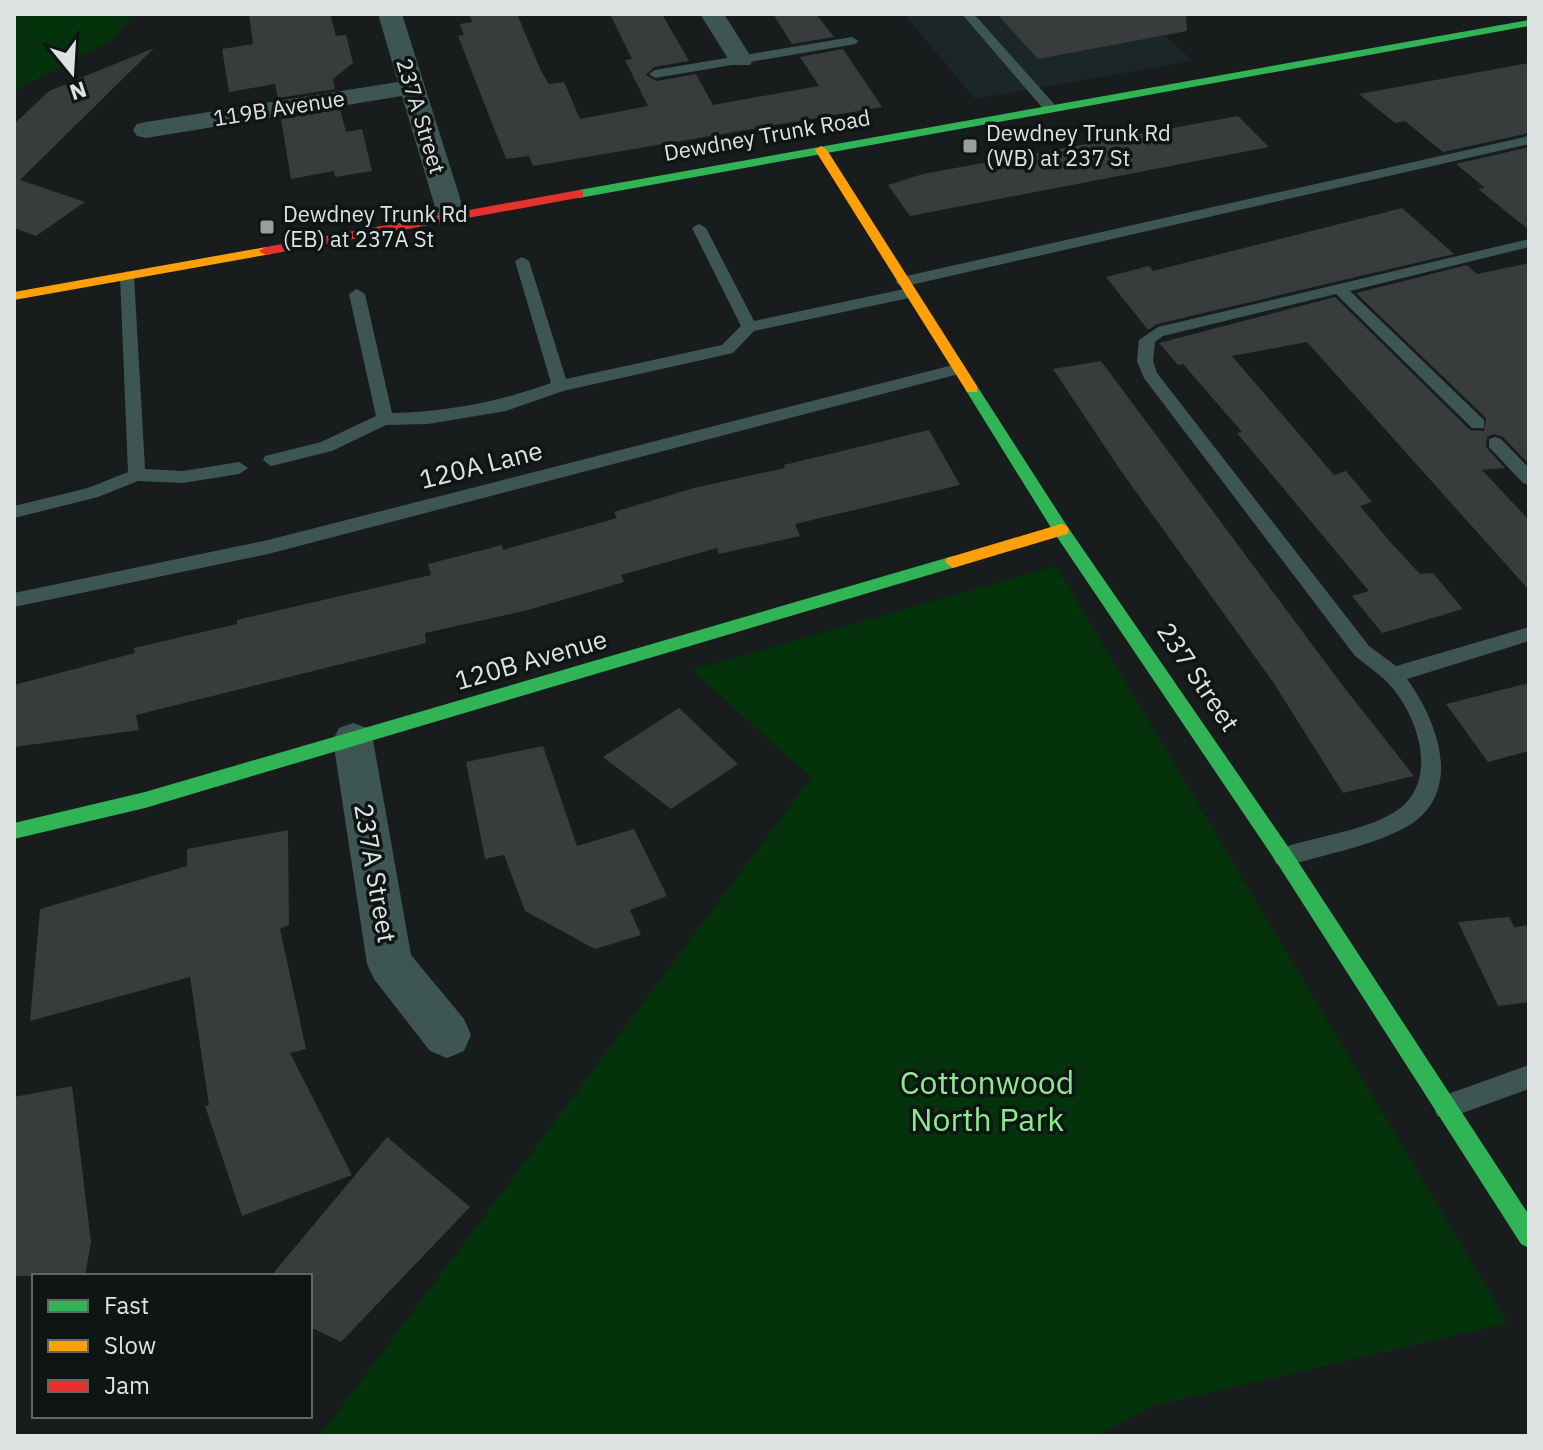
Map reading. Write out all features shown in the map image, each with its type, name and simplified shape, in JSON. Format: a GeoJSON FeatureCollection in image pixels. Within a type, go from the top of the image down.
{"type":"FeatureCollection","features":[{"type":"Feature","properties":{"kind":"street","name":"237A Street"},"geometry":{"type":"LineString","coordinates":[[390,14],[452,217]]}},
{"type":"Feature","properties":{"kind":"street"},"geometry":{"type":"LineString","coordinates":[[712,14],[741,60]]}},
{"type":"Feature","properties":{"kind":"street","name":"Dewdney Trunk Road"},"geometry":{"type":"LineString","coordinates":[[14,296],[1529,23]]}},
{"type":"Feature","properties":{"kind":"street","name":"119B Avenue"},"geometry":{"type":"LineString","coordinates":[[146,130],[412,87]]}},
{"type":"Feature","properties":{"kind":"street","name":"237 Street"},"geometry":{"type":"LineString","coordinates":[[821,150],[1061,530],[1284,857],[1529,1236]]}},
{"type":"Feature","properties":{"kind":"street","name":"120B Avenue"},"geometry":{"type":"LineString","coordinates":[[14,831],[145,800],[1061,530]]}},
{"type":"Feature","properties":{"kind":"street","name":"237A Street"},"geometry":{"type":"LineString","coordinates":[[353,740],[390,964],[447,1035]]}},
{"type":"Feature","properties":{"kind":"lane"},"geometry":{"type":"LineString","coordinates":[[968,14],[1050,108]]}},
{"type":"Feature","properties":{"kind":"lane"},"geometry":{"type":"LineString","coordinates":[[655,74],[852,41]]}},
{"type":"Feature","properties":{"kind":"lane"},"geometry":{"type":"LineString","coordinates":[[271,460],[326,447],[360,428],[385,419],[428,418],[506,405],[560,386],[727,349],[749,327],[1529,140]]}},
{"type":"Feature","properties":{"kind":"lane"},"geometry":{"type":"LineString","coordinates":[[699,228],[749,327]]}},
{"type":"Feature","properties":{"kind":"lane"},"geometry":{"type":"LineString","coordinates":[[1284,857],[1400,819],[1419,805],[1430,786],[1428,735],[1420,714],[1393,675],[1362,651],[1150,374],[1145,361],[1147,340],[1158,332],[1529,243]]}},
{"type":"Feature","properties":{"kind":"lane"},"geometry":{"type":"LineString","coordinates":[[522,261],[560,386]]}},
{"type":"Feature","properties":{"kind":"lane"},"geometry":{"type":"LineString","coordinates":[[127,276],[137,475]]}},
{"type":"Feature","properties":{"kind":"lane"},"geometry":{"type":"LineString","coordinates":[[1339,289],[1478,424]]}},
{"type":"Feature","properties":{"kind":"lane"},"geometry":{"type":"LineString","coordinates":[[357,294],[385,419]]}},
{"type":"Feature","properties":{"kind":"lane","name":"120A Lane"},"geometry":{"type":"LineString","coordinates":[[14,600],[268,547],[957,369]]}},
{"type":"Feature","properties":{"kind":"lane"},"geometry":{"type":"LineString","coordinates":[[1495,443],[1529,479]]}},
{"type":"Feature","properties":{"kind":"lane"},"geometry":{"type":"LineString","coordinates":[[14,512],[92,493],[137,475],[183,477],[239,468]]}},
{"type":"Feature","properties":{"kind":"lane"},"geometry":{"type":"LineString","coordinates":[[1393,675],[1529,634]]}},
{"type":"Feature","properties":{"kind":"lane"},"geometry":{"type":"LineString","coordinates":[[1446,1107],[1529,1077]]}},
{"type":"Feature","properties":{"kind":"shaded area"},"geometry":{"type":"Polygon","coordinates":[[[904,14],[1142,14],[1193,61],[975,99],[904,14]]]}},
{"type":"Feature","properties":{"kind":"green space"},"geometry":{"type":"Polygon","coordinates":[[[14,14],[134,14],[111,41],[14,91],[14,14]]]}},
{"type":"Feature","properties":{"kind":"green space","name":"Cottonwood North Park"},"geometry":{"type":"Polygon","coordinates":[[[1056,566],[1508,1323],[1153,1406],[1096,1436],[320,1436],[811,778],[692,670],[1056,566]]]}},
{"type":"Feature","properties":{"kind":"building"},"geometry":{"type":"Polygon","coordinates":[[[249,14],[330,14],[336,36],[346,35],[353,63],[333,79],[335,89],[278,98],[275,84],[229,92],[222,49],[253,44],[249,14]]]}},
{"type":"Feature","properties":{"kind":"building"},"geometry":{"type":"Polygon","coordinates":[[[469,14],[517,14],[541,71],[549,84],[564,82],[580,119],[648,106],[625,60],[632,59],[610,14],[662,14],[689,61],[654,67],[646,75],[656,81],[696,74],[713,105],[819,86],[800,57],[843,49],[882,107],[533,166],[529,156],[506,159],[458,36],[464,35],[460,24],[472,22],[469,14]]]}},
{"type":"Feature","properties":{"kind":"building"},"geometry":{"type":"Polygon","coordinates":[[[773,14],[816,14],[834,37],[792,44],[773,14]]]}},
{"type":"Feature","properties":{"kind":"building"},"geometry":{"type":"Polygon","coordinates":[[[997,14],[1186,14],[1187,31],[1038,59],[997,14]]]}},
{"type":"Feature","properties":{"kind":"building"},"geometry":{"type":"Polygon","coordinates":[[[154,48],[20,180],[85,202],[36,236],[14,228],[14,124],[49,91],[154,48]]]}},
{"type":"Feature","properties":{"kind":"building"},"geometry":{"type":"Polygon","coordinates":[[[1529,63],[1529,133],[1443,152],[1405,121],[1395,123],[1359,94],[1529,63]]]}},
{"type":"Feature","properties":{"kind":"building"},"geometry":{"type":"Polygon","coordinates":[[[340,109],[346,132],[362,129],[372,171],[335,177],[334,171],[291,179],[281,119],[340,109]]]}},
{"type":"Feature","properties":{"kind":"building"},"geometry":{"type":"Polygon","coordinates":[[[1238,116],[1269,147],[910,216],[888,185],[923,174],[1238,116]]]}},
{"type":"Feature","properties":{"kind":"building"},"geometry":{"type":"Polygon","coordinates":[[[1529,147],[1529,230],[1478,189],[1485,188],[1456,164],[1529,147]]]}},
{"type":"Feature","properties":{"kind":"building"},"geometry":{"type":"Polygon","coordinates":[[[1402,208],[1454,254],[1157,324],[1148,330],[1106,277],[1149,266],[1153,271],[1402,208]]]}},
{"type":"Feature","properties":{"kind":"building"},"geometry":{"type":"Polygon","coordinates":[[[1529,263],[1529,464],[1503,437],[1494,434],[1487,437],[1486,447],[1505,468],[1482,470],[1529,520],[1529,590],[1307,342],[1232,356],[1334,475],[1346,471],[1372,502],[1360,506],[1393,545],[1420,574],[1433,573],[1463,609],[1382,633],[1352,596],[1369,591],[1237,433],[1242,432],[1183,364],[1178,365],[1159,343],[1335,297],[1470,430],[1484,431],[1486,418],[1356,293],[1467,265],[1477,274],[1529,263]]]}},
{"type":"Feature","properties":{"kind":"building"},"geometry":{"type":"Polygon","coordinates":[[[1101,361],[1343,686],[1414,776],[1343,793],[1273,682],[1121,471],[1053,369],[1101,361]]]}},
{"type":"Feature","properties":{"kind":"building"},"geometry":{"type":"Polygon","coordinates":[[[929,430],[960,485],[795,524],[800,536],[719,554],[717,548],[621,575],[624,582],[528,610],[425,633],[426,643],[136,715],[139,730],[14,747],[14,685],[135,653],[134,648],[237,624],[237,620],[431,575],[428,564],[502,545],[503,550],[617,518],[614,512],[694,488],[929,430]]]}},
{"type":"Feature","properties":{"kind":"building"},"geometry":{"type":"Polygon","coordinates":[[[1529,683],[1529,751],[1488,762],[1446,704],[1529,683]]]}},
{"type":"Feature","properties":{"kind":"building"},"geometry":{"type":"Polygon","coordinates":[[[679,708],[738,764],[671,809],[603,757],[679,708]]]}},
{"type":"Feature","properties":{"kind":"building"},"geometry":{"type":"Polygon","coordinates":[[[543,746],[577,846],[634,829],[667,896],[630,910],[641,935],[595,949],[525,911],[504,855],[485,859],[466,762],[543,746]]]}},
{"type":"Feature","properties":{"kind":"building"},"geometry":{"type":"Polygon","coordinates":[[[288,830],[289,925],[280,929],[306,1049],[290,1053],[352,1175],[242,1216],[205,1106],[209,1105],[190,977],[30,1021],[40,909],[187,866],[187,849],[288,830]]]}},
{"type":"Feature","properties":{"kind":"building"},"geometry":{"type":"Polygon","coordinates":[[[1509,917],[1514,927],[1529,925],[1529,1002],[1498,1006],[1458,922],[1509,917]]]}},
{"type":"Feature","properties":{"kind":"building"},"geometry":{"type":"Polygon","coordinates":[[[72,1086],[91,1242],[85,1274],[14,1276],[14,1097],[72,1086]]]}},
{"type":"Feature","properties":{"kind":"building"},"geometry":{"type":"Polygon","coordinates":[[[387,1137],[470,1207],[341,1342],[312,1328],[312,1274],[273,1274],[387,1137]]]}},
{"type":"Feature","properties":{"kind":"traffic: fast"},"geometry":{"type":"LineString","coordinates":[[579,194],[1529,23]]}},
{"type":"Feature","properties":{"kind":"traffic: fast"},"geometry":{"type":"LineString","coordinates":[[972,389],[1061,530],[1284,857],[1529,1236]]}},
{"type":"Feature","properties":{"kind":"traffic: fast"},"geometry":{"type":"LineString","coordinates":[[14,831],[145,800],[953,562]]}},
{"type":"Feature","properties":{"kind":"traffic: slow"},"geometry":{"type":"LineString","coordinates":[[821,150],[972,389]]}},
{"type":"Feature","properties":{"kind":"traffic: slow"},"geometry":{"type":"LineString","coordinates":[[14,296],[266,251]]}},
{"type":"Feature","properties":{"kind":"traffic: slow"},"geometry":{"type":"LineString","coordinates":[[953,562],[1061,530]]}},
{"type":"Feature","properties":{"kind":"traffic: jam"},"geometry":{"type":"LineString","coordinates":[[266,251],[579,194]]}},
{"type":"Feature","properties":{"kind":"place","name":"Dewdney Trunk Rd (WB) at 237 St"},"geometry":{"type":"Point","coordinates":[970,146]}},
{"type":"Feature","properties":{"kind":"place","name":"Dewdney Trunk Rd (EB) at 237A St"},"geometry":{"type":"Point","coordinates":[267,227]}}]}
